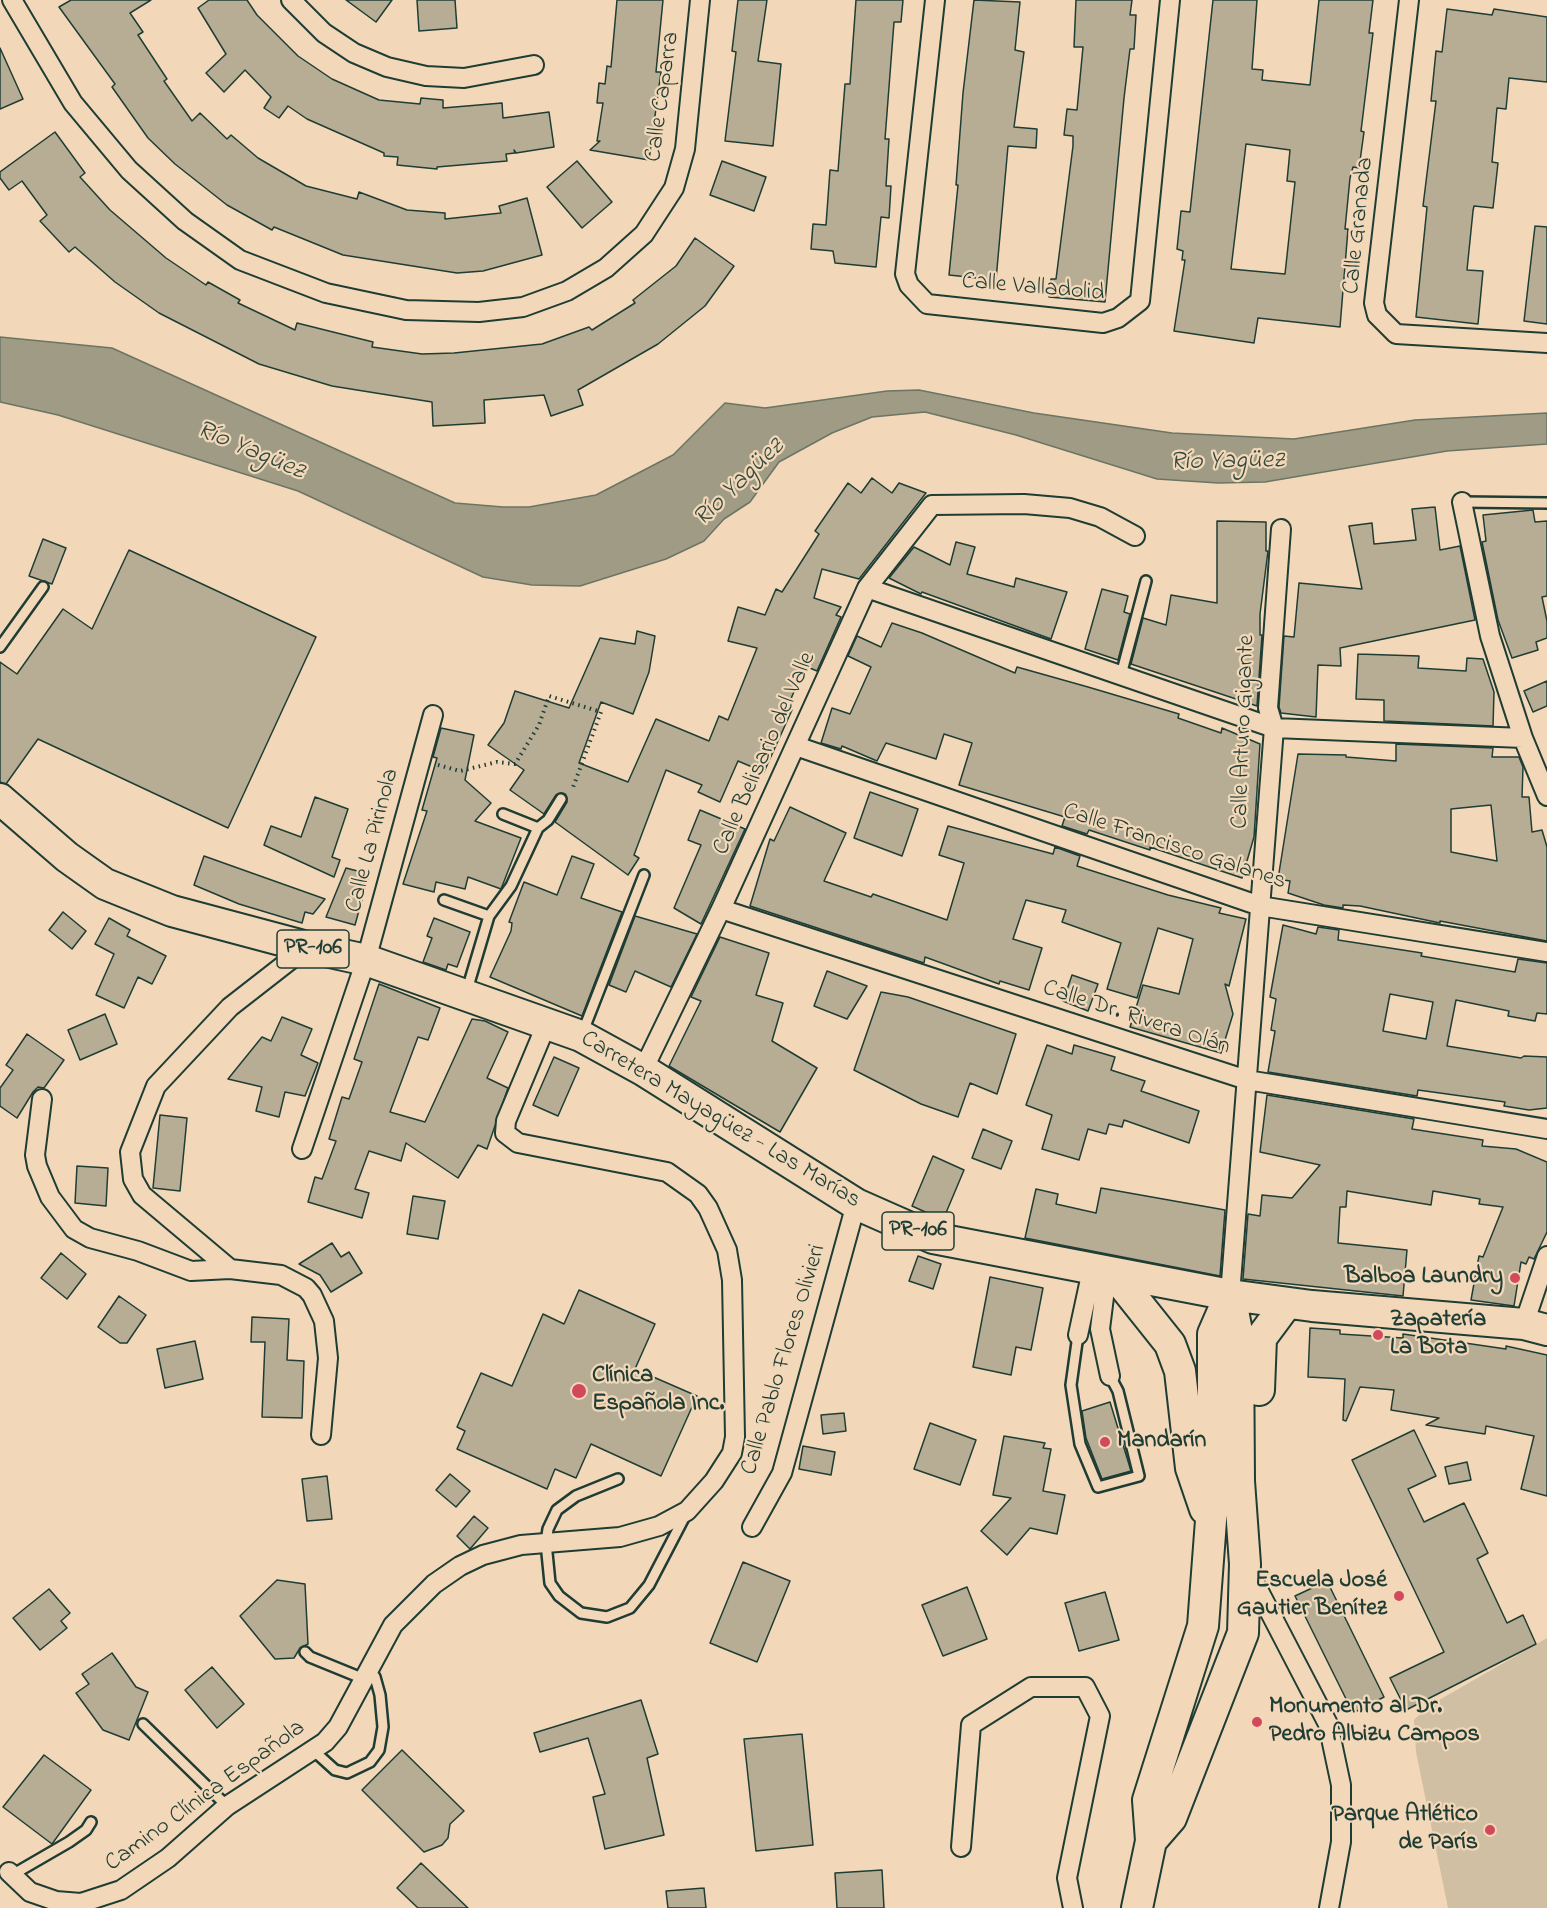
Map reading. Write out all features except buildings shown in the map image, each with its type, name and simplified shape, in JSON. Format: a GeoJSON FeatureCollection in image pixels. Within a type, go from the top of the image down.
{"type":"FeatureCollection","features":[{"type":"Feature","properties":{"kind":"main road","name":"Carretera Mayagüez - Las Marías"},"geometry":{"type":"LineString","coordinates":[[0,799],[67,857],[105,884],[172,911],[307,947],[366,960],[581,1036],[643,1070],[856,1204],[933,1238],[1105,1273],[1230,1295]]}},
{"type":"Feature","properties":{"kind":"main road"},"geometry":{"type":"LineString","coordinates":[[1105,1273],[1170,1344],[1180,1371],[1191,1468],[1211,1528]]}},
{"type":"Feature","properties":{"kind":"main road","name":"PR-106"},"geometry":{"type":"LineString","coordinates":[[1230,1295],[1287,1303],[1535,1327]]}},
{"type":"Feature","properties":{"kind":"main road"},"geometry":{"type":"LineString","coordinates":[[1151,1841],[1171,1818],[1243,1634],[1245,1564],[1239,1481],[1238,1337],[1230,1295]]}},
{"type":"Feature","properties":{"kind":"main road"},"geometry":{"type":"LineString","coordinates":[[1137,1908],[1151,1841],[1148,1800],[1203,1626],[1211,1528],[1212,1334],[1230,1295]]}},
{"type":"Feature","properties":{"kind":"main road"},"geometry":{"type":"LineString","coordinates":[[1245,1564],[1261,1539],[1258,1360],[1261,1338],[1287,1303]]}},
{"type":"Feature","properties":{"kind":"street","name":"Calle Caparra"},"geometry":{"type":"LineString","coordinates":[[9,0],[73,103],[129,170],[185,221],[240,260],[326,293],[406,310],[479,312],[523,306],[567,291],[606,268],[644,234],[674,188],[685,149],[700,0]]}},
{"type":"Feature","properties":{"kind":"street"},"geometry":{"type":"LineString","coordinates":[[0,4],[9,0]]}},
{"type":"Feature","properties":{"kind":"street"},"geometry":{"type":"LineString","coordinates":[[291,0],[324,33],[354,53],[387,67],[426,76],[464,78],[534,65]]}},
{"type":"Feature","properties":{"kind":"street","name":"Calle Valladolid"},"geometry":{"type":"LineString","coordinates":[[935,0],[905,274],[909,285],[927,304],[1102,323],[1118,318],[1140,301],[1170,0]]}},
{"type":"Feature","properties":{"kind":"street","name":"Calle Granada"},"geometry":{"type":"LineString","coordinates":[[1409,0],[1374,303],[1377,315],[1395,334],[1547,343]]}},
{"type":"Feature","properties":{"kind":"street"},"geometry":{"type":"LineString","coordinates":[[1462,502],[1490,636],[1523,738],[1547,796]]}},
{"type":"Feature","properties":{"kind":"street","name":"Calle Belisario del Valle"},"geometry":{"type":"LineString","coordinates":[[643,1070],[721,909],[867,588],[932,506],[1024,504],[1070,508],[1100,517],[1135,536]]}},
{"type":"Feature","properties":{"kind":"street","name":"Calle Arturo Gigante"},"geometry":{"type":"LineString","coordinates":[[1230,1295],[1274,728],[1268,708],[1281,530]]}},
{"type":"Feature","properties":{"kind":"street"},"geometry":{"type":"LineString","coordinates":[[867,588],[1274,728],[1523,738]]}},
{"type":"Feature","properties":{"kind":"street","name":"Calle La Pirinola"},"geometry":{"type":"LineString","coordinates":[[302,1149],[366,960],[433,715]]}},
{"type":"Feature","properties":{"kind":"street","name":"Calle Francisco Galanes"},"geometry":{"type":"LineString","coordinates":[[796,746],[1260,906],[1547,952]]}},
{"type":"Feature","properties":{"kind":"street","name":"Calle Dr. Rivera Olán"},"geometry":{"type":"LineString","coordinates":[[721,909],[1247,1080],[1547,1129]]}},
{"type":"Feature","properties":{"kind":"street"},"geometry":{"type":"LineString","coordinates":[[230,1269],[142,1195],[133,1179],[130,1152],[156,1086],[230,1007],[307,947]]}},
{"type":"Feature","properties":{"kind":"street","name":"Camino Clínica Española"},"geometry":{"type":"LineString","coordinates":[[11,1874],[30,1892],[46,1899],[81,1903],[103,1898],[121,1890],[168,1858],[227,1806],[314,1751],[338,1727],[393,1625],[434,1584],[460,1566],[483,1555],[520,1545],[620,1537],[659,1526],[687,1511],[714,1481],[732,1453],[735,1437],[732,1280],[727,1251],[708,1208],[698,1194],[667,1172],[518,1143],[505,1133],[506,1121],[547,1023]]}},
{"type":"Feature","properties":{"kind":"street"},"geometry":{"type":"LineString","coordinates":[[42,1099],[35,1155],[37,1166],[50,1197],[67,1222],[90,1238],[138,1251],[191,1271],[230,1269],[281,1275],[306,1288],[319,1306],[324,1321],[328,1358],[321,1435]]}},
{"type":"Feature","properties":{"kind":"street","name":"Calle Pablo Flores Olivieri"},"geometry":{"type":"LineString","coordinates":[[752,1527],[782,1473],[856,1204]]}},
{"type":"Feature","properties":{"kind":"street"},"geometry":{"type":"LineString","coordinates":[[1535,1327],[1547,1256]]}},
{"type":"Feature","properties":{"kind":"street"},"geometry":{"type":"LineString","coordinates":[[1078,1335],[1105,1273]]}},
{"type":"Feature","properties":{"kind":"street"},"geometry":{"type":"LineString","coordinates":[[1105,1273],[1100,1329],[1110,1376]]}},
{"type":"Feature","properties":{"kind":"street"},"geometry":{"type":"LineString","coordinates":[[1245,1564],[1328,1724],[1341,1785],[1341,1842],[1329,1908]]}},
{"type":"Feature","properties":{"kind":"street"},"geometry":{"type":"LineString","coordinates":[[961,1848],[970,1725],[1031,1687],[1084,1687],[1100,1716],[1067,1878],[1073,1908]]}},
{"type":"Feature","properties":{"kind":"lane"},"geometry":{"type":"LineString","coordinates":[[1462,502],[1547,503]]}},
{"type":"Feature","properties":{"kind":"lane"},"geometry":{"type":"LineString","coordinates":[[1121,675],[1146,581]]}},
{"type":"Feature","properties":{"kind":"lane"},"geometry":{"type":"LineString","coordinates":[[0,647],[43,587]]}},
{"type":"Feature","properties":{"kind":"lane"},"geometry":{"type":"LineString","coordinates":[[466,995],[489,916],[511,886],[538,828],[548,820],[561,799]]}},
{"type":"Feature","properties":{"kind":"lane"},"geometry":{"type":"LineString","coordinates":[[503,814],[538,828]]}},
{"type":"Feature","properties":{"kind":"lane"},"geometry":{"type":"LineString","coordinates":[[581,1036],[644,875]]}},
{"type":"Feature","properties":{"kind":"lane"},"geometry":{"type":"LineString","coordinates":[[444,900],[489,916]]}},
{"type":"Feature","properties":{"kind":"lane"},"geometry":{"type":"LineString","coordinates":[[1078,1335],[1071,1385],[1080,1444],[1098,1487],[1139,1476],[1118,1391],[1110,1376]]}},
{"type":"Feature","properties":{"kind":"lane"},"geometry":{"type":"LineString","coordinates":[[618,1479],[576,1496],[557,1510],[548,1529],[546,1543],[550,1582],[559,1596],[581,1613],[607,1617],[630,1608],[649,1585],[687,1511]]}},
{"type":"Feature","properties":{"kind":"lane"},"geometry":{"type":"LineString","coordinates":[[305,1652],[310,1658],[375,1677],[382,1710],[382,1740],[379,1750],[370,1762],[347,1773],[335,1770],[314,1751]]}},
{"type":"Feature","properties":{"kind":"lane"},"geometry":{"type":"LineString","coordinates":[[142,1724],[227,1806]]}},
{"type":"Feature","properties":{"kind":"lane"},"geometry":{"type":"LineString","coordinates":[[11,1874],[69,1842],[86,1830],[91,1822]]}},
{"type":"Feature","properties":{"kind":"path"},"geometry":{"type":"LineString","coordinates":[[421,759],[460,771],[497,762],[515,764],[538,725],[549,696],[601,712],[571,794],[561,799]]}},
{"type":"Feature","properties":{"kind":"shaded area","name":"Parque Atlético de París"},"geometry":{"type":"Polygon","coordinates":[[[1547,1638],[1547,1908],[1448,1908],[1416,1752],[1414,1720],[1427,1707],[1547,1638]]]}},
{"type":"Feature","properties":{"kind":"water","name":"Río Yagüez"},"geometry":{"type":"Polygon","coordinates":[[[0,337],[112,348],[455,503],[503,507],[529,507],[596,495],[673,455],[725,403],[765,408],[887,391],[919,390],[1034,413],[1172,433],[1294,439],[1415,420],[1547,413],[1547,444],[1447,451],[1265,482],[1218,483],[1157,479],[1016,435],[925,412],[872,417],[832,433],[779,462],[750,502],[724,519],[704,541],[666,559],[580,586],[532,585],[483,577],[298,491],[58,415],[0,402],[0,337]]]}},
{"type":"Feature","properties":{"kind":"place","name":"Balboa Laundry"},"geometry":{"type":"Point","coordinates":[1515,1278]}},
{"type":"Feature","properties":{"kind":"place","name":"Zapatería La Bota"},"geometry":{"type":"Point","coordinates":[1378,1335]}},
{"type":"Feature","properties":{"kind":"place","name":"Clínica Española Inc."},"geometry":{"type":"Point","coordinates":[579,1391]}},
{"type":"Feature","properties":{"kind":"place","name":"Mandarín"},"geometry":{"type":"Point","coordinates":[1105,1442]}},
{"type":"Feature","properties":{"kind":"place","name":"Escuela José Gautier Benítez"},"geometry":{"type":"Point","coordinates":[1399,1596]}},
{"type":"Feature","properties":{"kind":"place","name":"Monumento al Dr. Pedro Albizu Campos"},"geometry":{"type":"Point","coordinates":[1257,1722]}},
{"type":"Feature","properties":{"kind":"place","name":"Parque Atlético de París"},"geometry":{"type":"Point","coordinates":[1490,1830]}}]}
